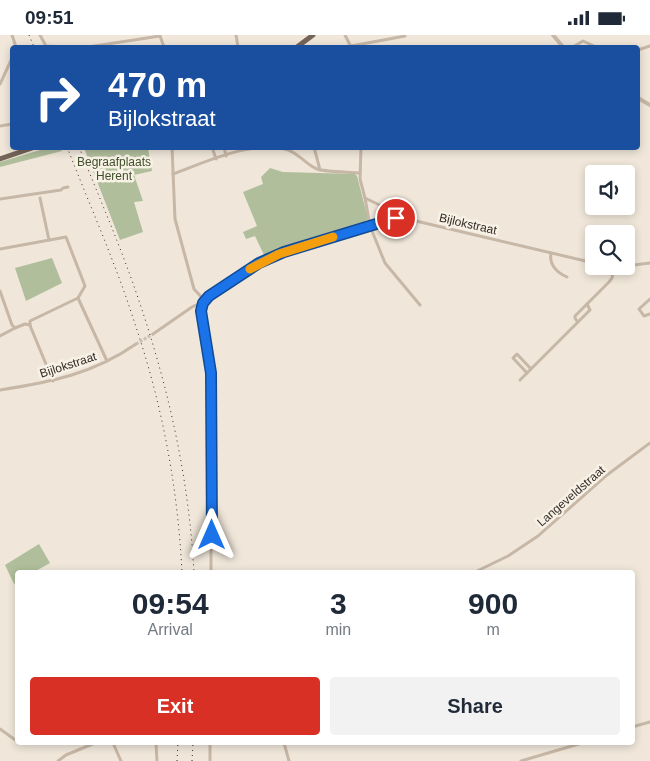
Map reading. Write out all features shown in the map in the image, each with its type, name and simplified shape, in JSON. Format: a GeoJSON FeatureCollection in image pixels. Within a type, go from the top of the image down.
{"type":"FeatureCollection","features":[{"type":"Feature","properties":{"kind":"main road"},"geometry":{"type":"LineString","coordinates":[[300,45],[313,35]]}},
{"type":"Feature","properties":{"kind":"main road"},"geometry":{"type":"LineString","coordinates":[[304,45],[317,35]]}},
{"type":"Feature","properties":{"kind":"main road"},"geometry":{"type":"LineString","coordinates":[[0,157],[18,150]]}},
{"type":"Feature","properties":{"kind":"main road"},"geometry":{"type":"LineString","coordinates":[[0,157],[24,150]]}},
{"type":"Feature","properties":{"kind":"street"},"geometry":{"type":"LineString","coordinates":[[100,45],[160,35]]}},
{"type":"Feature","properties":{"kind":"street"},"geometry":{"type":"LineString","coordinates":[[553,35],[561,45]]}},
{"type":"Feature","properties":{"kind":"street"},"geometry":{"type":"LineString","coordinates":[[361,45],[405,36]]}},
{"type":"Feature","properties":{"kind":"street"},"geometry":{"type":"LineString","coordinates":[[576,45],[582,41],[591,45]]}},
{"type":"Feature","properties":{"kind":"street"},"geometry":{"type":"LineString","coordinates":[[0,84],[10,63]]}},
{"type":"Feature","properties":{"kind":"street"},"geometry":{"type":"LineString","coordinates":[[172,150],[174,210],[177,229],[194,289],[205,301],[201,311],[211,373],[212,570]]}},
{"type":"Feature","properties":{"kind":"street"},"geometry":{"type":"LineString","coordinates":[[213,150],[216,159]]}},
{"type":"Feature","properties":{"kind":"street"},"geometry":{"type":"LineString","coordinates":[[225,150],[226,156]]}},
{"type":"Feature","properties":{"kind":"street"},"geometry":{"type":"LineString","coordinates":[[173,174],[243,150]]}},
{"type":"Feature","properties":{"kind":"street"},"geometry":{"type":"LineString","coordinates":[[288,150],[292,151],[320,170],[360,173]]}},
{"type":"Feature","properties":{"kind":"street"},"geometry":{"type":"LineString","coordinates":[[315,150],[320,170]]}},
{"type":"Feature","properties":{"kind":"street"},"geometry":{"type":"LineString","coordinates":[[361,150],[360,173],[370,225],[385,263],[420,305]]}},
{"type":"Feature","properties":{"kind":"street"},"geometry":{"type":"LineString","coordinates":[[0,199],[61,190],[68,187]]}},
{"type":"Feature","properties":{"kind":"street"},"geometry":{"type":"LineString","coordinates":[[40,198],[49,239]]}},
{"type":"Feature","properties":{"kind":"street"},"geometry":{"type":"LineString","coordinates":[[364,198],[392,211],[396,218]]}},
{"type":"Feature","properties":{"kind":"street","name":"Bijlokstraat"},"geometry":{"type":"LineString","coordinates":[[205,301],[267,259],[396,218],[416,221],[585,261]]}},
{"type":"Feature","properties":{"kind":"street"},"geometry":{"type":"LineString","coordinates":[[0,249],[49,239],[66,237],[68,241],[85,286],[78,298],[30,321],[53,381]]}},
{"type":"Feature","properties":{"kind":"street"},"geometry":{"type":"LineString","coordinates":[[551,253],[550,262],[553,267],[567,277]]}},
{"type":"Feature","properties":{"kind":"street"},"geometry":{"type":"LineString","coordinates":[[635,264],[650,263]]}},
{"type":"Feature","properties":{"kind":"street"},"geometry":{"type":"LineString","coordinates":[[578,322],[574,318],[575,316],[609,282],[612,275]]}},
{"type":"Feature","properties":{"kind":"street"},"geometry":{"type":"LineString","coordinates":[[0,291],[12,325],[15,328]]}},
{"type":"Feature","properties":{"kind":"street"},"geometry":{"type":"LineString","coordinates":[[78,298],[107,361]]}},
{"type":"Feature","properties":{"kind":"street"},"geometry":{"type":"LineString","coordinates":[[650,299],[639,309],[644,316],[650,314]]}},
{"type":"Feature","properties":{"kind":"street"},"geometry":{"type":"LineString","coordinates":[[520,380],[590,310],[587,304]]}},
{"type":"Feature","properties":{"kind":"street"},"geometry":{"type":"LineString","coordinates":[[153,334],[192,307],[196,305],[202,306]]}},
{"type":"Feature","properties":{"kind":"street"},"geometry":{"type":"LineString","coordinates":[[0,336],[25,324],[30,325]]}},
{"type":"Feature","properties":{"kind":"street","name":"Bijlokstraat"},"geometry":{"type":"LineString","coordinates":[[0,390],[53,381],[107,361],[136,344]]}},
{"type":"Feature","properties":{"kind":"street"},"geometry":{"type":"LineString","coordinates":[[527,373],[513,358],[517,354],[531,369]]}},
{"type":"Feature","properties":{"kind":"street","name":"Langeveldstraat"},"geometry":{"type":"LineString","coordinates":[[478,570],[502,559],[538,536],[607,475],[650,443]]}},
{"type":"Feature","properties":{"kind":"street"},"geometry":{"type":"LineString","coordinates":[[635,726],[650,722]]}},
{"type":"Feature","properties":{"kind":"street"},"geometry":{"type":"LineString","coordinates":[[0,729],[15,741]]}},
{"type":"Feature","properties":{"kind":"street"},"geometry":{"type":"LineString","coordinates":[[58,761],[66,755],[90,745]]}},
{"type":"Feature","properties":{"kind":"street"},"geometry":{"type":"LineString","coordinates":[[114,745],[122,761]]}},
{"type":"Feature","properties":{"kind":"street"},"geometry":{"type":"LineString","coordinates":[[156,745],[157,761]]}},
{"type":"Feature","properties":{"kind":"street"},"geometry":{"type":"LineString","coordinates":[[210,745],[210,761]]}},
{"type":"Feature","properties":{"kind":"street"},"geometry":{"type":"LineString","coordinates":[[285,745],[289,761]]}},
{"type":"Feature","properties":{"kind":"street"},"geometry":{"type":"LineString","coordinates":[[521,761],[575,745]]}},
{"type":"Feature","properties":{"kind":"green space"},"geometry":{"type":"Polygon","coordinates":[[[40,150],[62,151],[0,167],[0,162],[40,150]]]}},
{"type":"Feature","properties":{"kind":"green space","name":"Begraafplaats Herent"},"geometry":{"type":"Polygon","coordinates":[[[85,150],[148,150],[152,171],[134,175],[143,201],[134,202],[143,232],[120,240],[85,150]]]}},
{"type":"Feature","properties":{"kind":"green space"},"geometry":{"type":"Polygon","coordinates":[[[270,168],[283,172],[355,174],[368,219],[365,222],[265,257],[255,236],[246,239],[243,232],[257,226],[243,192],[263,184],[261,177],[270,168]]]}},
{"type":"Feature","properties":{"kind":"green space"},"geometry":{"type":"Polygon","coordinates":[[[52,258],[62,283],[26,301],[15,268],[52,258]]]}},
{"type":"Feature","properties":{"kind":"green space"},"geometry":{"type":"Polygon","coordinates":[[[39,544],[50,563],[38,570],[15,570],[14,584],[5,565],[39,544]]]}},
{"type":"Feature","properties":{"kind":"tunnel"},"geometry":{"type":"LineString","coordinates":[[136,344],[153,334]]}},
{"type":"Feature","properties":{"kind":"railway"},"geometry":{"type":"LineString","coordinates":[[29,35],[33,45]]}},
{"type":"Feature","properties":{"kind":"railway"},"geometry":{"type":"LineString","coordinates":[[68,150],[120,279],[145,354],[167,447],[177,509],[182,570]]}},
{"type":"Feature","properties":{"kind":"railway"},"geometry":{"type":"LineString","coordinates":[[80,150],[130,276],[158,363],[182,467],[194,570]]}},
{"type":"Feature","properties":{"kind":"railway"},"geometry":{"type":"LineString","coordinates":[[177,761],[178,745]]}},
{"type":"Feature","properties":{"kind":"railway"},"geometry":{"type":"LineString","coordinates":[[192,761],[193,745]]}},
{"type":"Feature","properties":{"kind":"slow traffic"},"geometry":{"type":"LineString","coordinates":[[250,269],[279,254],[333,237]]}},
{"type":"Feature","properties":{"kind":"route"},"geometry":{"type":"LineString","coordinates":[[212,535],[211,373],[201,311],[203,303],[209,296],[267,259],[284,252],[396,218]]}}]}
